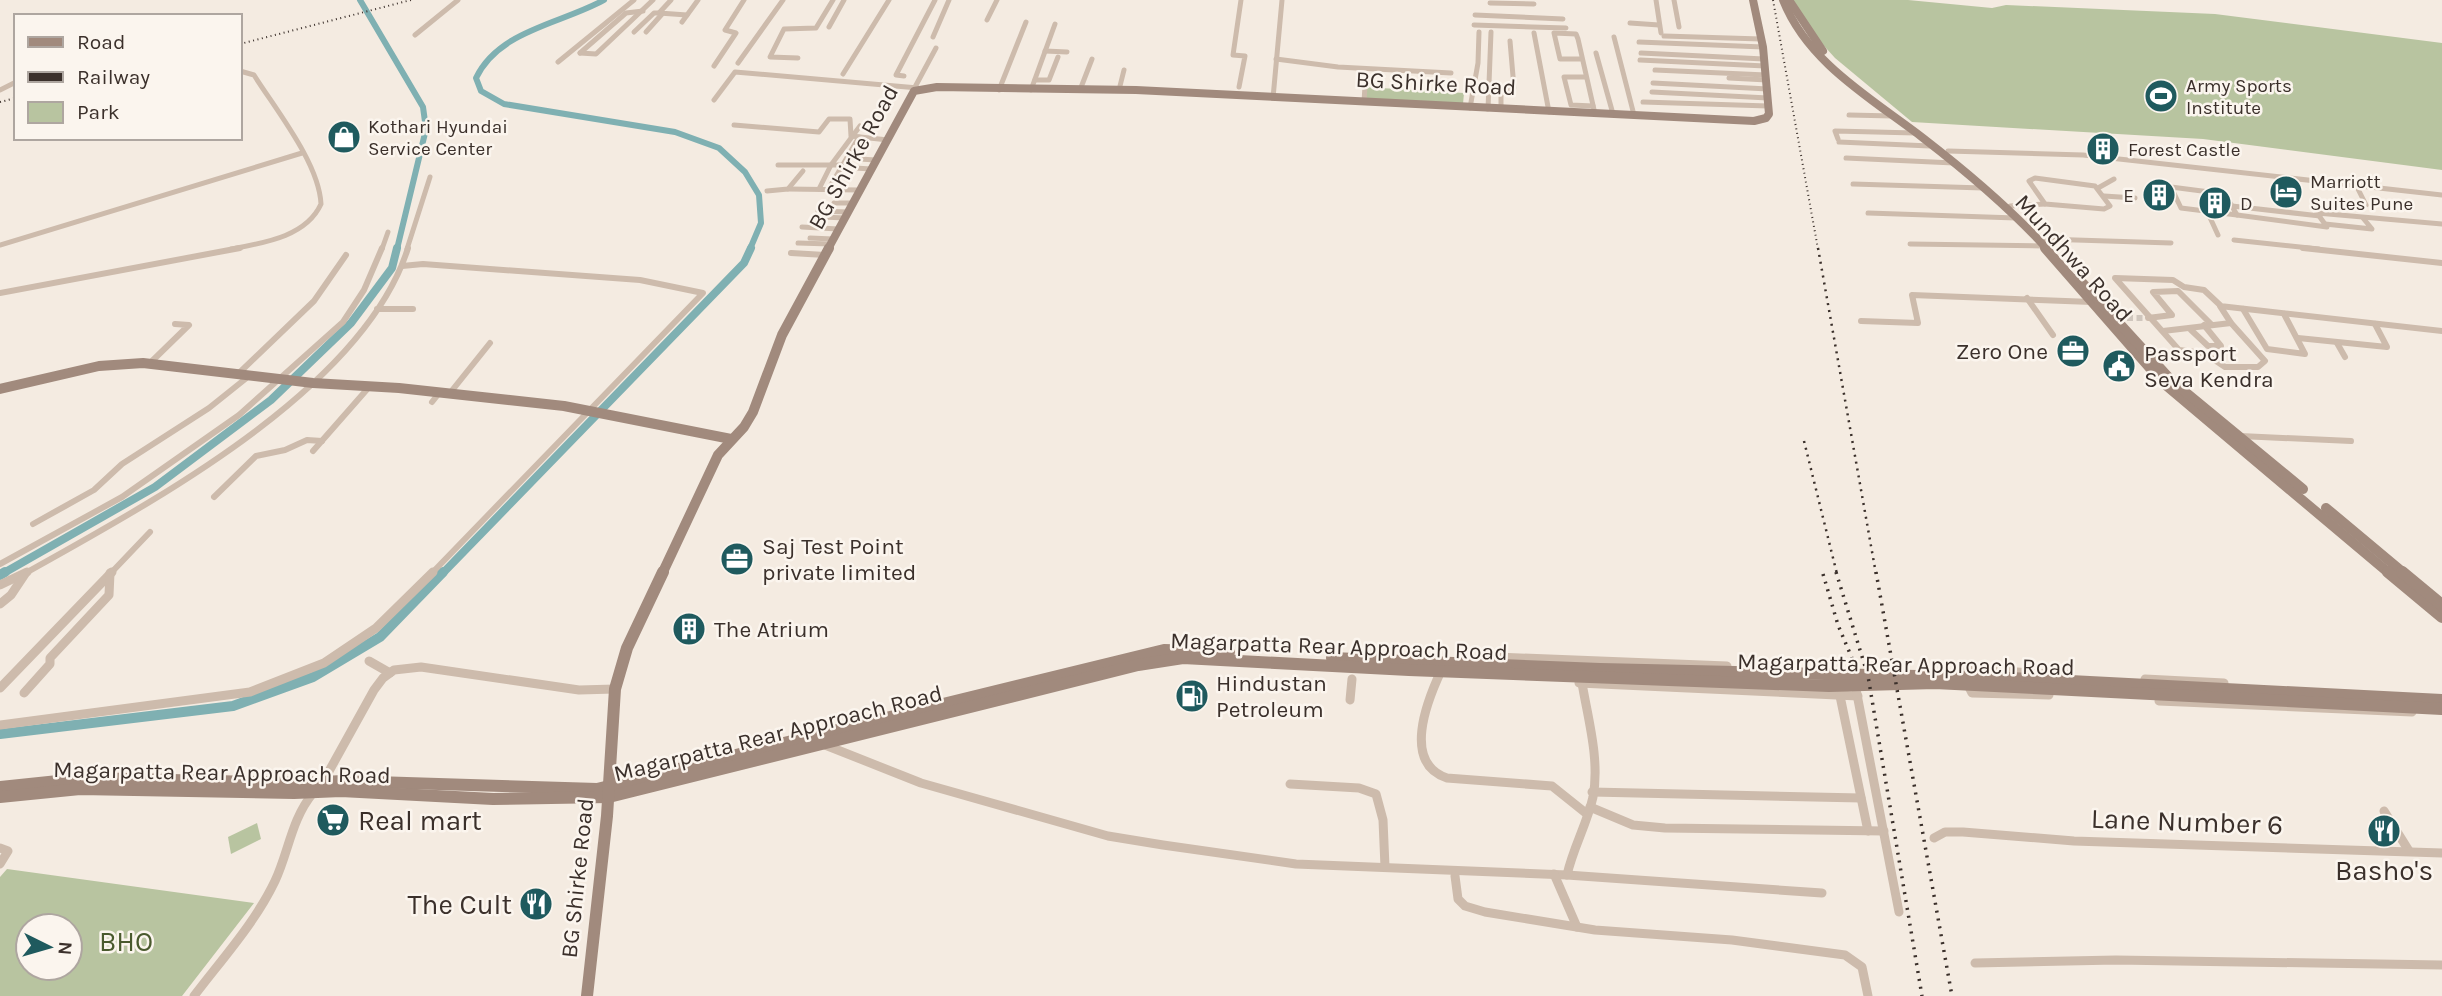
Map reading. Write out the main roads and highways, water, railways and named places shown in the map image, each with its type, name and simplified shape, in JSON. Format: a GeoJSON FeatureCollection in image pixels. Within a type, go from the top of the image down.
{"type":"FeatureCollection","features":[{"type":"Feature","properties":{"kind":"waterway"},"geometry":{"type":"LineString","coordinates":[[360,0],[423,107],[426,129],[397,249]]}},
{"type":"Feature","properties":{"kind":"waterway"},"geometry":{"type":"LineString","coordinates":[[604,0],[533,30],[500,49],[486,62],[476,78],[481,91],[504,104],[675,132],[719,148],[745,172],[759,195],[761,223],[750,249]]}},
{"type":"Feature","properties":{"kind":"waterway"},"geometry":{"type":"LineString","coordinates":[[2,574],[155,487],[271,400],[351,323],[392,268],[397,248]]}},
{"type":"Feature","properties":{"kind":"waterway"},"geometry":{"type":"LineString","coordinates":[[442,574],[744,263],[751,248]]}},
{"type":"Feature","properties":{"kind":"waterway"},"geometry":{"type":"LineString","coordinates":[[0,575],[5,572]]}},
{"type":"Feature","properties":{"kind":"waterway"},"geometry":{"type":"LineString","coordinates":[[0,734],[233,706],[313,677],[380,637],[443,572]]}},
{"type":"Feature","properties":{"kind":"tunnel"},"geometry":{"type":"LineString","coordinates":[[2127,318],[2146,318]]}},
{"type":"Feature","properties":{"kind":"railway"},"geometry":{"type":"LineString","coordinates":[[242,43],[411,0]]}},
{"type":"Feature","properties":{"kind":"railway"},"geometry":{"type":"LineString","coordinates":[[1773,0],[1818,249]]}},
{"type":"Feature","properties":{"kind":"railway"},"geometry":{"type":"LineString","coordinates":[[0,102],[14,98]]}},
{"type":"Feature","properties":{"kind":"railway"},"geometry":{"type":"LineString","coordinates":[[1818,248],[1876,574]]}},
{"type":"Feature","properties":{"kind":"railway"},"geometry":{"type":"LineString","coordinates":[[1804,441],[1837,574]]}},
{"type":"Feature","properties":{"kind":"railway"},"geometry":{"type":"LineString","coordinates":[[1836,572],[1868,676],[1922,996]]}},
{"type":"Feature","properties":{"kind":"railway"},"geometry":{"type":"LineString","coordinates":[[1876,572],[1952,996]]}},
{"type":"Feature","properties":{"kind":"railway"},"geometry":{"type":"LineString","coordinates":[[1823,574],[1838,625],[1854,663]]}},
{"type":"Feature","properties":{"kind":"place","name":"Army Sports Institute"},"geometry":{"type":"Point","coordinates":[2161,96]}},
{"type":"Feature","properties":{"kind":"place","name":"Kothari Hyundai Service Center"},"geometry":{"type":"Point","coordinates":[344,137]}},
{"type":"Feature","properties":{"kind":"place","name":"Forest Castle"},"geometry":{"type":"Point","coordinates":[2103,149]}},
{"type":"Feature","properties":{"kind":"place","name":"Marriott Suites Pune"},"geometry":{"type":"Point","coordinates":[2286,192]}},
{"type":"Feature","properties":{"kind":"place","name":"E"},"geometry":{"type":"Point","coordinates":[2159,195]}},
{"type":"Feature","properties":{"kind":"place","name":"D"},"geometry":{"type":"Point","coordinates":[2215,203]}},
{"type":"Feature","properties":{"kind":"place","name":"Zero One"},"geometry":{"type":"Point","coordinates":[2073,351]}},
{"type":"Feature","properties":{"kind":"place","name":"Passport Seva Kendra"},"geometry":{"type":"Point","coordinates":[2119,366]}},
{"type":"Feature","properties":{"kind":"place","name":"Saj Test Point private limited"},"geometry":{"type":"Point","coordinates":[737,559]}},
{"type":"Feature","properties":{"kind":"place","name":"The Atrium"},"geometry":{"type":"Point","coordinates":[689,629]}},
{"type":"Feature","properties":{"kind":"place","name":"Hindustan Petroleum"},"geometry":{"type":"Point","coordinates":[1192,696]}},
{"type":"Feature","properties":{"kind":"place","name":"Real mart"},"geometry":{"type":"Point","coordinates":[333,820]}},
{"type":"Feature","properties":{"kind":"place","name":"Basho's"},"geometry":{"type":"Point","coordinates":[2384,831]}},
{"type":"Feature","properties":{"kind":"place","name":"The Cult"},"geometry":{"type":"Point","coordinates":[536,904]}},
{"type":"Feature","properties":{"kind":"park label","name":"BHO"},"geometry":{"type":"Point","coordinates":[126,941]}}]}
